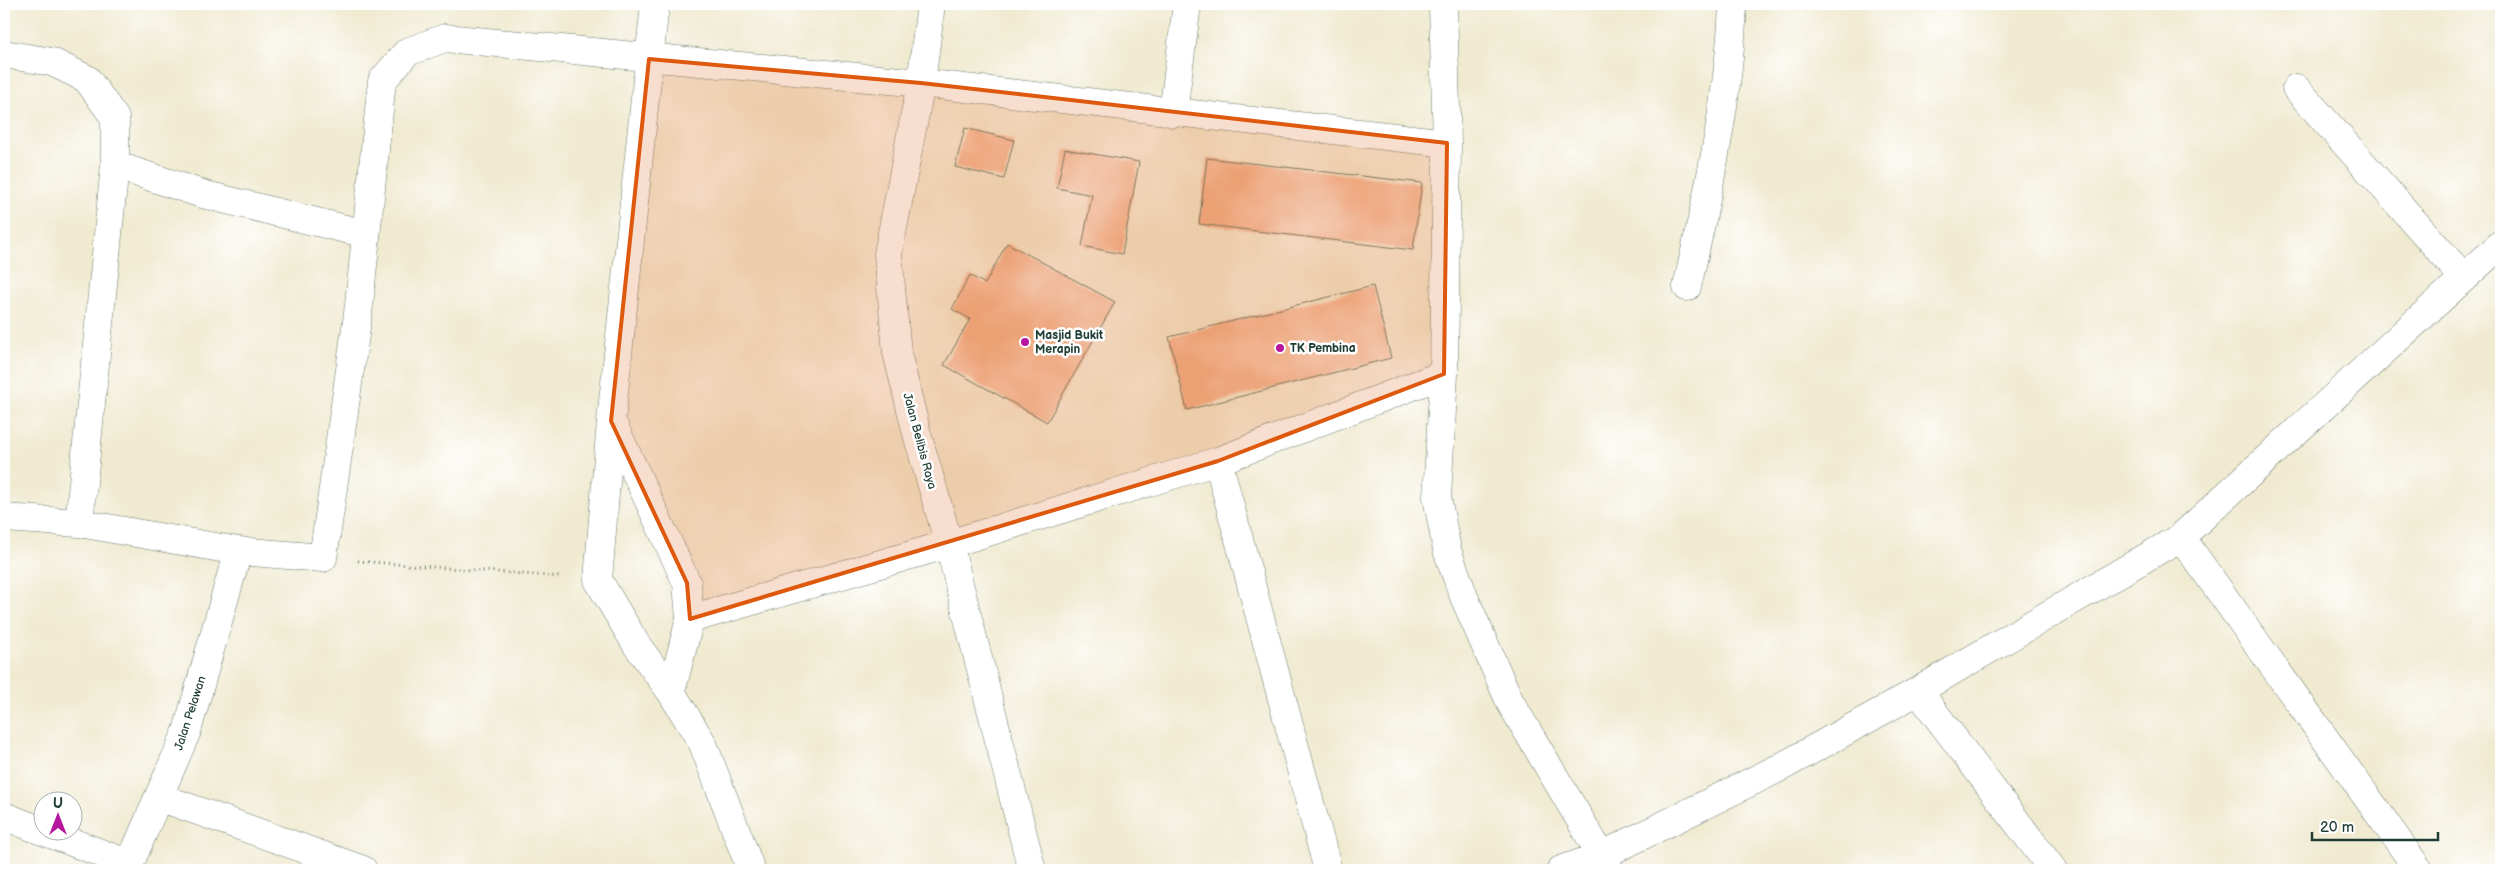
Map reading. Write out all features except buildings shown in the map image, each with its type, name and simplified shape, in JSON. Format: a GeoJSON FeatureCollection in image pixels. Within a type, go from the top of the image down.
{"type":"FeatureCollection","features":[{"type":"Feature","properties":{"kind":"street"},"geometry":{"type":"LineString","coordinates":[[655,4],[611,421],[598,580],[636,644],[671,692],[703,744],[750,870]]}},
{"type":"Feature","properties":{"kind":"street","name":"Jalan Belibis Raya"},"geometry":{"type":"LineString","coordinates":[[930,4],[921,83],[888,254],[897,353],[917,434],[949,544],[1032,870]]}},
{"type":"Feature","properties":{"kind":"street"},"geometry":{"type":"LineString","coordinates":[[1173,113],[1187,4]]}},
{"type":"Feature","properties":{"kind":"street"},"geometry":{"type":"LineString","coordinates":[[1443,4],[1447,143],[1444,374],[1437,497],[1447,550],[1464,597],[1510,702],[1605,863]]}},
{"type":"Feature","properties":{"kind":"street"},"geometry":{"type":"LineString","coordinates":[[1686,287],[1710,187],[1731,52],[1733,4]]}},
{"type":"Feature","properties":{"kind":"street"},"geometry":{"type":"LineString","coordinates":[[4,518],[79,523],[238,551],[323,558],[358,314],[382,81],[407,52],[446,38],[649,59],[921,83],[1447,143]]}},
{"type":"Feature","properties":{"kind":"street"},"geometry":{"type":"LineString","coordinates":[[4,54],[52,62],[87,79],[115,118],[115,165],[79,523]]}},
{"type":"Feature","properties":{"kind":"street"},"geometry":{"type":"LineString","coordinates":[[2296,88],[2464,278]]}},
{"type":"Feature","properties":{"kind":"street"},"geometry":{"type":"LineString","coordinates":[[115,165],[202,194],[366,234]]}},
{"type":"Feature","properties":{"kind":"street"},"geometry":{"type":"LineString","coordinates":[[1560,870],[1605,863],[1918,691],[2180,537],[2501,244]]}},
{"type":"Feature","properties":{"kind":"street"},"geometry":{"type":"LineString","coordinates":[[690,619],[949,544],[1218,461],[1444,374]]}},
{"type":"Feature","properties":{"kind":"street"},"geometry":{"type":"LineString","coordinates":[[611,421],[687,582],[690,619],[671,692]]}},
{"type":"Feature","properties":{"kind":"street"},"geometry":{"type":"LineString","coordinates":[[1218,461],[1328,870]]}},
{"type":"Feature","properties":{"kind":"street"},"geometry":{"type":"LineString","coordinates":[[2180,537],[2419,870]]}},
{"type":"Feature","properties":{"kind":"street","name":"Jalan Pelawan"},"geometry":{"type":"LineString","coordinates":[[129,867],[187,731],[238,551]]}},
{"type":"Feature","properties":{"kind":"street"},"geometry":{"type":"LineString","coordinates":[[1918,691],[2053,870]]}},
{"type":"Feature","properties":{"kind":"street"},"geometry":{"type":"LineString","coordinates":[[159,797],[363,870]]}},
{"type":"Feature","properties":{"kind":"street"},"geometry":{"type":"LineString","coordinates":[[4,816],[32,826]]}},
{"type":"Feature","properties":{"kind":"street"},"geometry":{"type":"LineString","coordinates":[[70,842],[129,867]]}},
{"type":"Feature","properties":{"kind":"path"},"geometry":{"type":"LineString","coordinates":[[323,558],[598,580]]}},
{"type":"Feature","properties":{"kind":"highlighted area"},"geometry":{"type":"Polygon","coordinates":[[[649,59],[921,83],[1447,143],[1444,374],[1218,461],[690,619],[687,583],[611,421],[649,59]]]}},
{"type":"Feature","properties":{"kind":"place","name":"Masjid Bukit Merapin"},"geometry":{"type":"Point","coordinates":[1025,342]}},
{"type":"Feature","properties":{"kind":"place","name":"TK Pembina"},"geometry":{"type":"Point","coordinates":[1280,348]}}]}
